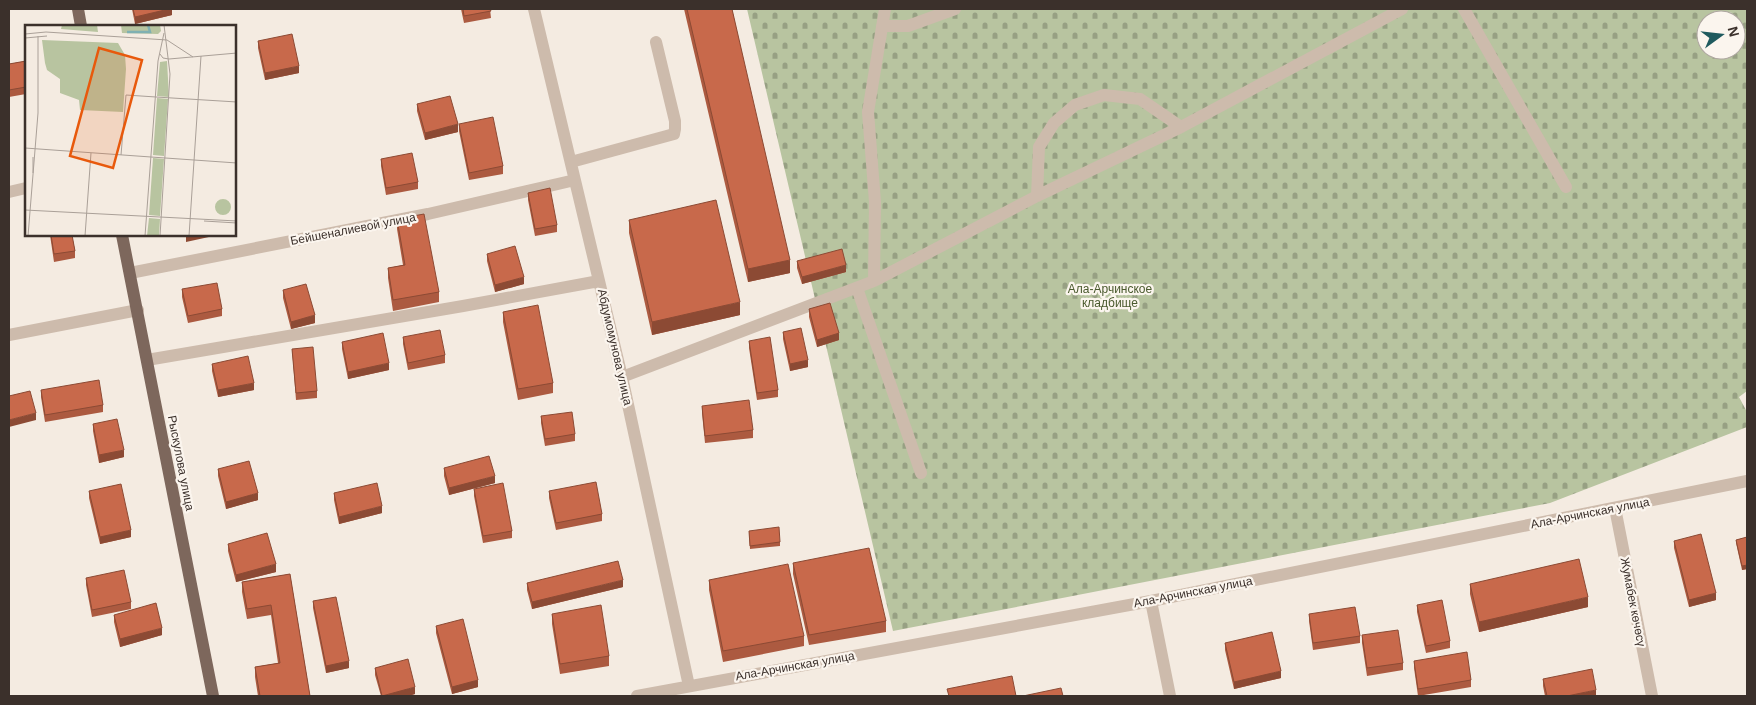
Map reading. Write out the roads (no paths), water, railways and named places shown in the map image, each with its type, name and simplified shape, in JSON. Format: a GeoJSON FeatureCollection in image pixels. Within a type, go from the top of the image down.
{"type":"FeatureCollection","features":[{"type":"Feature","properties":{"kind":"main road"},"geometry":{"type":"LineString","coordinates":[[78,9],[81,25]]}},
{"type":"Feature","properties":{"kind":"main road","name":"Рыскулова улица"},"geometry":{"type":"LineString","coordinates":[[122,236],[213,696]]}},
{"type":"Feature","properties":{"kind":"street","name":"Абдумомунова улица"},"geometry":{"type":"LineString","coordinates":[[534,9],[622,376],[689,686]]}},
{"type":"Feature","properties":{"kind":"street"},"geometry":{"type":"LineString","coordinates":[[874,281],[875,202],[868,112],[885,9]]}},
{"type":"Feature","properties":{"kind":"street"},"geometry":{"type":"LineString","coordinates":[[882,26],[908,26],[955,9]]}},
{"type":"Feature","properties":{"kind":"street"},"geometry":{"type":"LineString","coordinates":[[622,376],[874,281],[1037,196],[1181,127],[1402,9]]}},
{"type":"Feature","properties":{"kind":"street"},"geometry":{"type":"LineString","coordinates":[[1464,9],[1566,187]]}},
{"type":"Feature","properties":{"kind":"street"},"geometry":{"type":"LineString","coordinates":[[571,162],[674,134],[676,129],[656,42]]}},
{"type":"Feature","properties":{"kind":"street"},"geometry":{"type":"LineString","coordinates":[[1037,196],[1039,146],[1054,123],[1075,105],[1104,95],[1140,99],[1181,127]]}},
{"type":"Feature","properties":{"kind":"street","name":"Бейшеналиевой улица"},"geometry":{"type":"LineString","coordinates":[[130,273],[428,214],[576,180]]}},
{"type":"Feature","properties":{"kind":"street"},"geometry":{"type":"LineString","coordinates":[[9,192],[25,188]]}},
{"type":"Feature","properties":{"kind":"street"},"geometry":{"type":"LineString","coordinates":[[147,360],[599,281]]}},
{"type":"Feature","properties":{"kind":"street"},"geometry":{"type":"LineString","coordinates":[[857,288],[921,473]]}},
{"type":"Feature","properties":{"kind":"street"},"geometry":{"type":"LineString","coordinates":[[9,335],[138,310]]}},
{"type":"Feature","properties":{"kind":"street","name":"Ала-Арчинская улица"},"geometry":{"type":"LineString","coordinates":[[637,696],[1151,601],[1747,482]]}},
{"type":"Feature","properties":{"kind":"street","name":"Жумабек көчөсү"},"geometry":{"type":"LineString","coordinates":[[1615,508],[1649,696]]}},
{"type":"Feature","properties":{"kind":"street"},"geometry":{"type":"LineString","coordinates":[[1151,601],[1170,696]]}},
{"type":"Feature","properties":{"kind":"park label","name":"Ала-Арчинское кладбище"},"geometry":{"type":"Point","coordinates":[1110,296]}}]}
